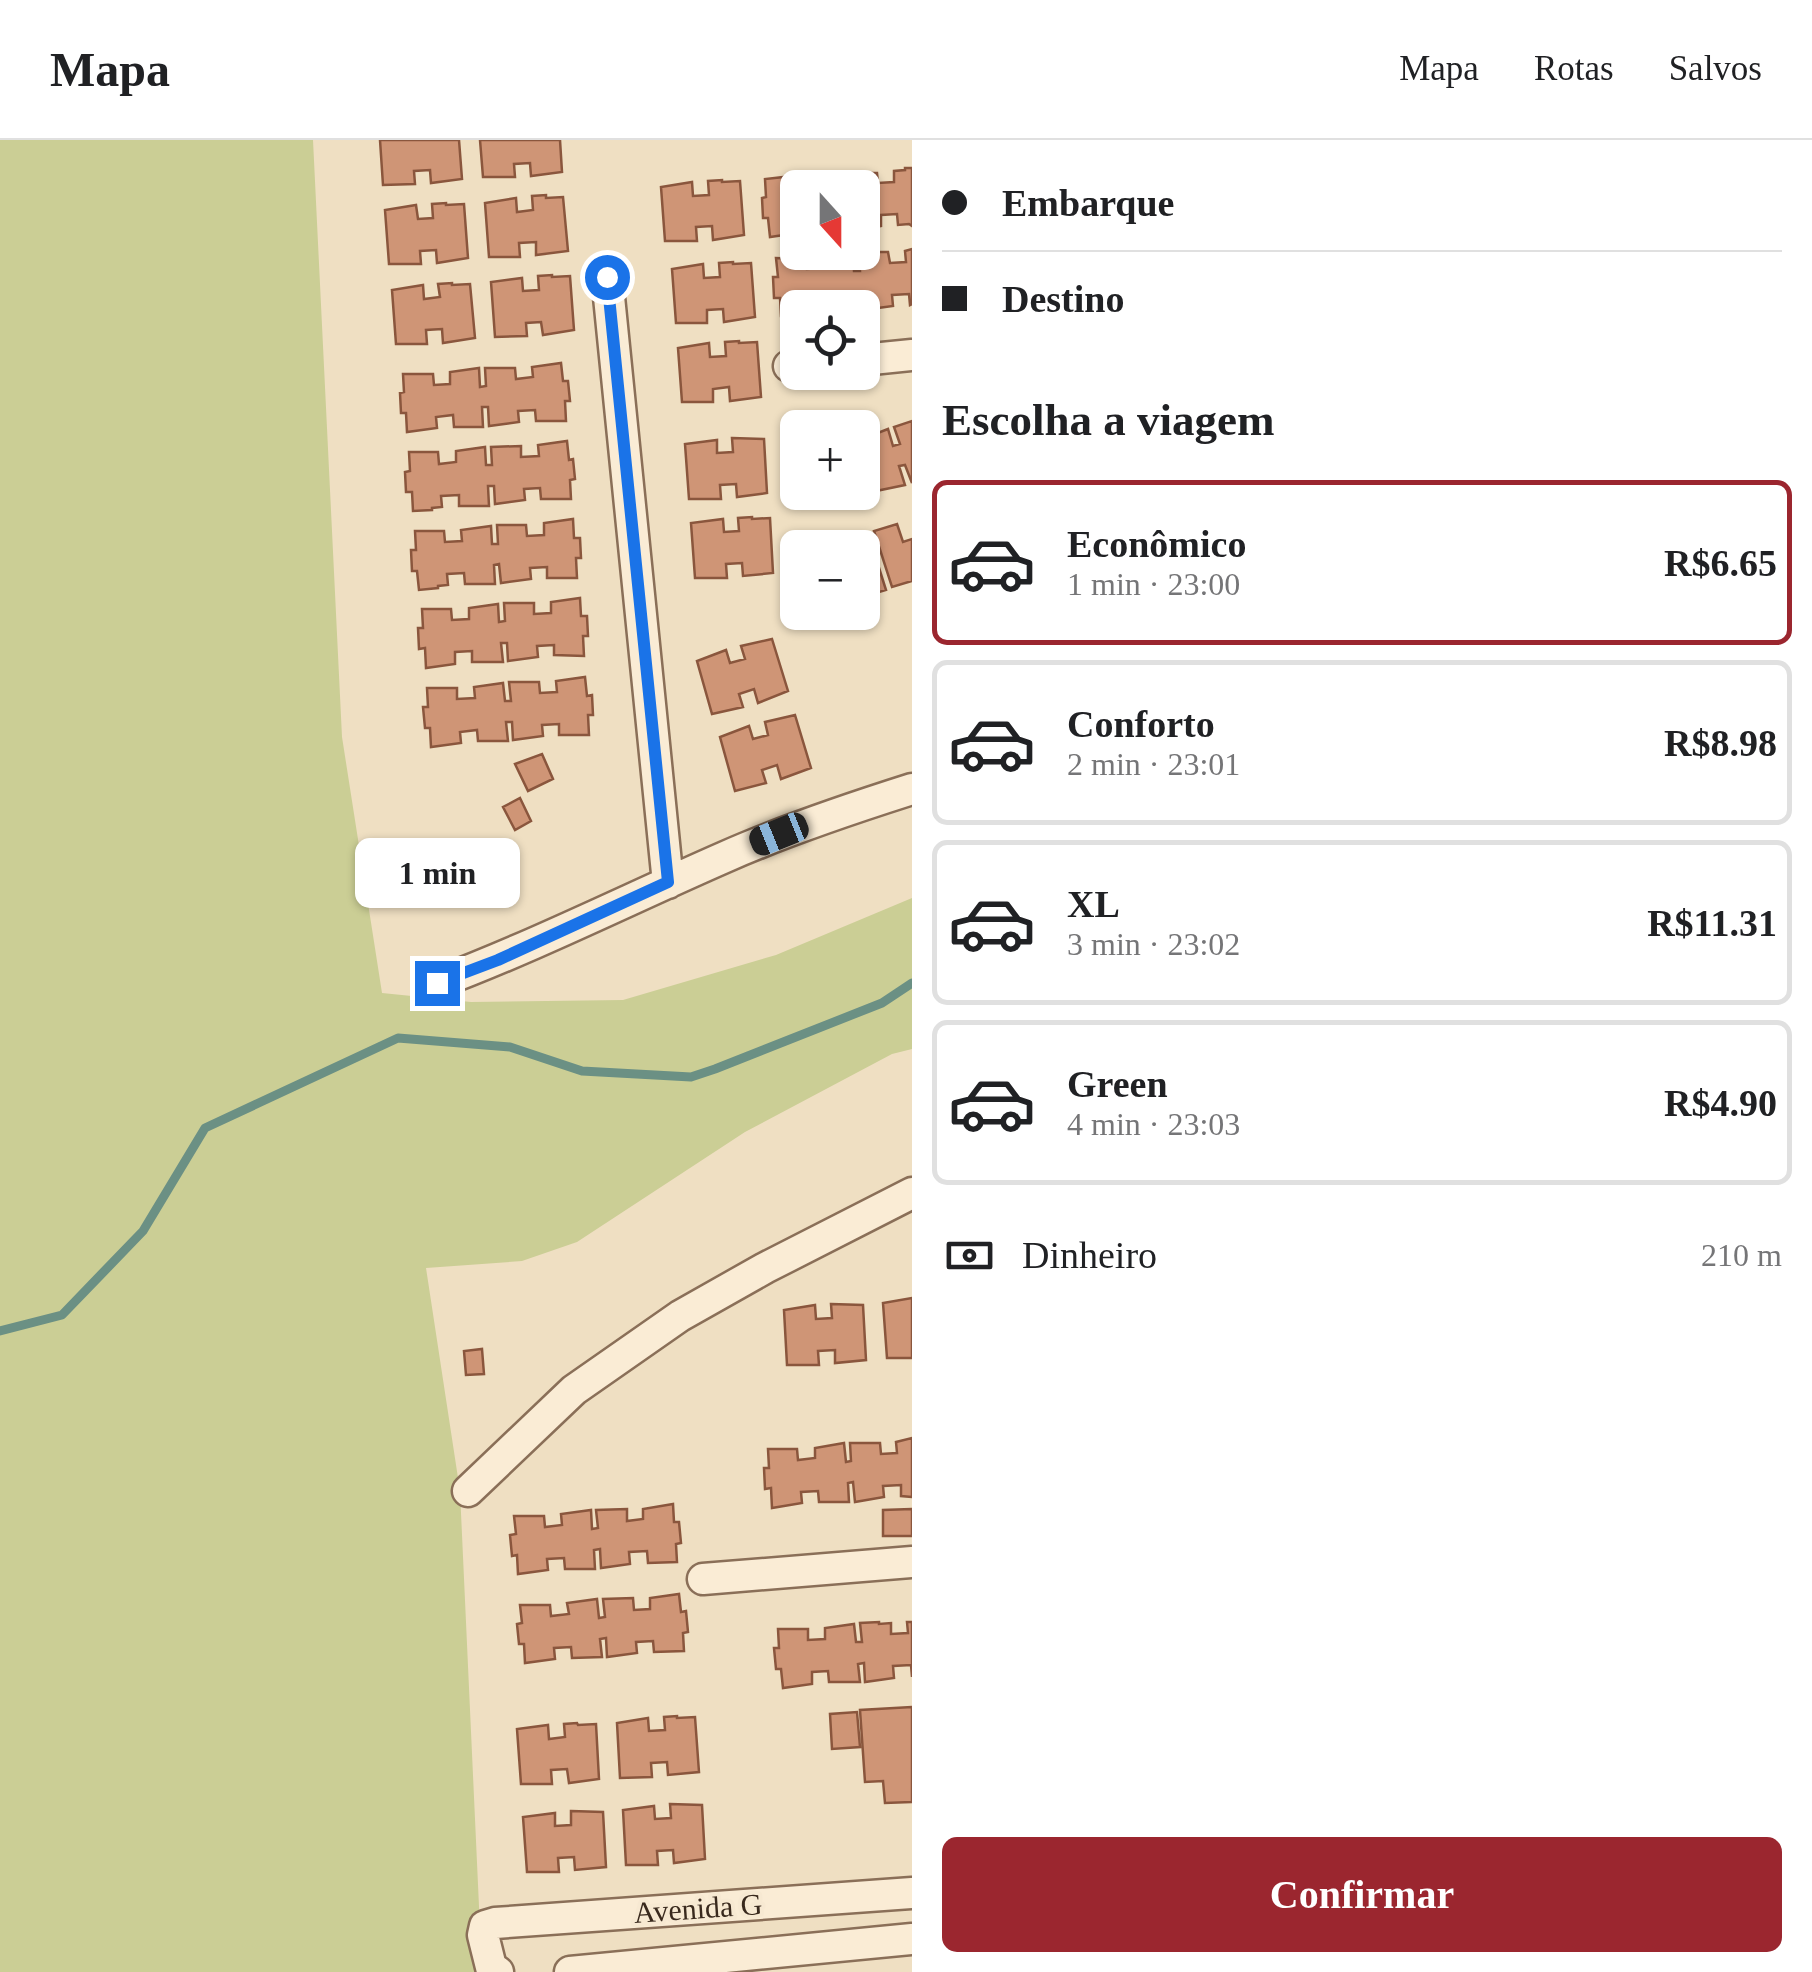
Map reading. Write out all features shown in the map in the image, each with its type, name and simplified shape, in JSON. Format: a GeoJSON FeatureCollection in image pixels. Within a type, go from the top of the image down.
{"type":"FeatureCollection","features":[{"type":"Feature","properties":{"kind":"street"},"geometry":{"type":"LineString","coordinates":[[607,277],[668,882]]}},
{"type":"Feature","properties":{"kind":"street"},"geometry":{"type":"LineString","coordinates":[[880,359],[912,356]]}},
{"type":"Feature","properties":{"kind":"street"},"geometry":{"type":"LineString","coordinates":[[437,983],[498,960],[727,856],[805,824],[912,788]]}},
{"type":"Feature","properties":{"kind":"street"},"geometry":{"type":"LineString","coordinates":[[468,1491],[574,1390],[680,1316],[912,1192]]}},
{"type":"Feature","properties":{"kind":"street"},"geometry":{"type":"LineString","coordinates":[[703,1579],[912,1562]]}},
{"type":"Feature","properties":{"kind":"street","name":"Avenida G"},"geometry":{"type":"LineString","coordinates":[[494,1969],[483,1935],[484,1926],[508,1921],[912,1893]]}},
{"type":"Feature","properties":{"kind":"street","name":"Avenida G"},"geometry":{"type":"LineString","coordinates":[[570,1972],[912,1939]]}},
{"type":"Feature","properties":{"kind":"green space"},"geometry":{"type":"Polygon","coordinates":[[[0,140],[313,140],[342,737],[382,993],[471,1002],[623,1000],[776,955],[912,898],[912,1049],[892,1054],[745,1132],[577,1242],[522,1261],[426,1268],[460,1491],[482,1972],[0,1972],[0,140]]]}},
{"type":"Feature","properties":{"kind":"building"},"geometry":{"type":"Polygon","coordinates":[[[380,140],[459,140],[462,179],[431,183],[430,170],[414,171],[415,184],[383,185],[380,140]]]}},
{"type":"Feature","properties":{"kind":"building"},"geometry":{"type":"Polygon","coordinates":[[[480,140],[560,140],[562,172],[531,176],[530,163],[514,164],[515,177],[483,177],[480,140]]]}},
{"type":"Feature","properties":{"kind":"building"},"geometry":{"type":"Polygon","coordinates":[[[912,168],[912,226],[898,225],[897,214],[881,215],[880,226],[880,183],[894,182],[894,171],[912,168]]]}},
{"type":"Feature","properties":{"kind":"building"},"geometry":{"type":"Polygon","coordinates":[[[780,177],[780,236],[770,237],[768,218],[763,218],[765,179],[780,177]]]}},
{"type":"Feature","properties":{"kind":"building"},"geometry":{"type":"Polygon","coordinates":[[[708,181],[740,181],[744,235],[713,240],[712,226],[696,227],[697,241],[665,241],[661,187],[692,182],[693,196],[709,195],[708,181]]]}},
{"type":"Feature","properties":{"kind":"building"},"geometry":{"type":"Polygon","coordinates":[[[532,196],[563,197],[568,251],[536,255],[536,242],[519,243],[520,257],[489,257],[485,203],[516,198],[517,212],[533,210],[532,196]]]}},
{"type":"Feature","properties":{"kind":"building"},"geometry":{"type":"Polygon","coordinates":[[[432,204],[464,204],[468,258],[437,263],[436,250],[420,251],[421,264],[389,264],[385,210],[416,205],[418,219],[433,218],[432,204]]]}},
{"type":"Feature","properties":{"kind":"building"},"geometry":{"type":"Polygon","coordinates":[[[912,249],[910,305],[909,294],[892,295],[893,306],[880,308],[880,290],[780,290],[780,298],[774,298],[776,258],[780,258],[780,270],[880,270],[880,252],[888,252],[890,263],[906,262],[905,251],[912,249]]]}},
{"type":"Feature","properties":{"kind":"building"},"geometry":{"type":"Polygon","coordinates":[[[719,263],[751,263],[755,317],[724,322],[723,309],[707,310],[707,323],[676,323],[672,269],[703,264],[704,278],[720,277],[719,263]]]}},
{"type":"Feature","properties":{"kind":"building"},"geometry":{"type":"Polygon","coordinates":[[[538,276],[570,276],[574,330],[543,335],[541,322],[526,323],[527,336],[495,337],[491,282],[522,278],[523,291],[539,290],[538,276]]]}},
{"type":"Feature","properties":{"kind":"building"},"geometry":{"type":"Polygon","coordinates":[[[438,284],[470,284],[475,338],[443,343],[442,329],[426,330],[427,344],[396,344],[392,290],[423,285],[424,299],[440,297],[438,284]]]}},
{"type":"Feature","properties":{"kind":"building"},"geometry":{"type":"Polygon","coordinates":[[[725,342],[757,342],[761,397],[730,401],[729,387],[713,389],[713,402],[682,402],[678,348],[709,343],[710,357],[726,356],[725,342]]]}},
{"type":"Feature","properties":{"kind":"building"},"geometry":{"type":"Polygon","coordinates":[[[561,363],[570,401],[565,401],[566,421],[536,421],[535,410],[518,411],[519,422],[489,426],[488,407],[482,407],[483,427],[454,427],[453,415],[436,417],[437,428],[407,432],[406,413],[401,413],[403,374],[433,374],[434,385],[450,384],[450,372],[479,368],[480,387],[486,386],[485,368],[515,368],[516,379],[533,377],[532,367],[561,363]]]}},
{"type":"Feature","properties":{"kind":"building"},"geometry":{"type":"Polygon","coordinates":[[[912,421],[912,483],[905,465],[899,466],[905,485],[880,490],[880,432],[888,429],[893,446],[900,444],[894,427],[912,421]]]}},
{"type":"Feature","properties":{"kind":"building"},"geometry":{"type":"Polygon","coordinates":[[[732,438],[764,439],[767,493],[737,497],[736,484],[720,485],[721,499],[689,499],[685,444],[717,440],[717,453],[733,452],[732,438]]]}},
{"type":"Feature","properties":{"kind":"building"},"geometry":{"type":"Polygon","coordinates":[[[567,441],[575,479],[570,480],[571,499],[541,499],[540,488],[524,489],[525,500],[495,504],[494,486],[488,486],[489,506],[459,506],[459,495],[441,496],[442,507],[413,511],[412,492],[406,492],[409,452],[438,452],[439,464],[456,462],[456,451],[485,447],[486,465],[492,465],[491,447],[521,446],[521,457],[539,456],[538,445],[567,441]]]}},
{"type":"Feature","properties":{"kind":"building"},"geometry":{"type":"Polygon","coordinates":[[[738,518],[770,518],[773,573],[743,576],[742,563],[726,564],[727,578],[695,578],[691,523],[723,519],[724,532],[739,531],[738,518]]]}},
{"type":"Feature","properties":{"kind":"building"},"geometry":{"type":"Polygon","coordinates":[[[573,519],[574,538],[580,538],[577,578],[547,578],[547,567],[530,568],[531,579],[501,583],[499,564],[494,565],[495,584],[465,584],[464,573],[447,574],[448,585],[419,590],[417,571],[412,571],[415,531],[444,531],[445,542],[462,541],[461,530],[491,526],[492,544],[498,544],[497,525],[526,525],[527,536],[544,535],[544,523],[573,519]]]}},
{"type":"Feature","properties":{"kind":"building"},"geometry":{"type":"Polygon","coordinates":[[[897,524],[903,542],[912,539],[912,581],[892,587],[877,530],[897,524]]]}},
{"type":"Feature","properties":{"kind":"building"},"geometry":{"type":"Polygon","coordinates":[[[580,598],[581,616],[587,616],[584,656],[554,655],[554,645],[537,646],[538,657],[508,661],[507,643],[501,643],[503,662],[472,662],[472,651],[455,652],[455,664],[426,668],[425,648],[419,649],[422,609],[451,609],[452,620],[469,619],[469,608],[498,604],[499,622],[505,621],[504,603],[534,603],[534,614],[551,613],[551,602],[580,598]]]}},
{"type":"Feature","properties":{"kind":"building"},"geometry":{"type":"Polygon","coordinates":[[[772,639],[788,691],[758,703],[754,689],[739,694],[743,707],[712,714],[697,661],[726,650],[730,663],[745,659],[741,646],[772,639]]]}},
{"type":"Feature","properties":{"kind":"building"},"geometry":{"type":"Polygon","coordinates":[[[585,677],[587,696],[592,695],[589,735],[559,735],[559,724],[542,725],[543,736],[513,740],[512,722],[506,722],[508,741],[478,741],[477,730],[460,732],[461,743],[431,747],[423,707],[428,707],[427,688],[457,688],[457,699],[475,698],[474,687],[503,683],[505,701],[511,701],[509,682],[539,682],[540,693],[557,692],[556,681],[585,677]]]}},
{"type":"Feature","properties":{"kind":"building"},"geometry":{"type":"Polygon","coordinates":[[[795,715],[811,768],[781,779],[777,765],[762,770],[766,783],[735,791],[720,737],[749,726],[753,739],[768,735],[765,722],[795,715]]]}},
{"type":"Feature","properties":{"kind":"building"},"geometry":{"type":"Polygon","coordinates":[[[542,754],[553,779],[528,791],[515,764],[542,754]]]}},
{"type":"Feature","properties":{"kind":"building"},"geometry":{"type":"Polygon","coordinates":[[[520,798],[531,821],[515,830],[503,807],[520,798]]]}},
{"type":"Feature","properties":{"kind":"building"},"geometry":{"type":"Polygon","coordinates":[[[912,1298],[912,1358],[887,1358],[883,1303],[912,1298]]]}},
{"type":"Feature","properties":{"kind":"building"},"geometry":{"type":"Polygon","coordinates":[[[831,1304],[863,1305],[866,1360],[835,1363],[835,1350],[818,1351],[819,1365],[787,1365],[784,1310],[815,1305],[816,1319],[832,1318],[831,1304]]]}},
{"type":"Feature","properties":{"kind":"building"},"geometry":{"type":"Polygon","coordinates":[[[482,1349],[484,1374],[466,1375],[464,1351],[482,1349]]]}},
{"type":"Feature","properties":{"kind":"building"},"geometry":{"type":"Polygon","coordinates":[[[912,1438],[912,1497],[901,1496],[901,1485],[883,1486],[884,1497],[855,1502],[853,1482],[848,1483],[849,1502],[819,1502],[818,1491],[801,1492],[802,1503],[772,1508],[771,1488],[765,1489],[768,1449],[797,1449],[798,1460],[815,1458],[815,1448],[844,1443],[846,1462],[851,1461],[850,1443],[880,1443],[881,1454],[897,1453],[896,1442],[912,1438]]]}},
{"type":"Feature","properties":{"kind":"building"},"geometry":{"type":"Polygon","coordinates":[[[673,1504],[681,1543],[676,1544],[677,1562],[648,1563],[647,1551],[629,1552],[630,1564],[601,1568],[600,1549],[594,1550],[595,1569],[565,1569],[564,1558],[547,1559],[548,1570],[518,1574],[510,1535],[516,1534],[514,1516],[544,1516],[545,1527],[562,1525],[561,1514],[591,1510],[592,1529],[598,1528],[596,1510],[627,1509],[627,1521],[643,1519],[643,1509],[673,1504]]]}},
{"type":"Feature","properties":{"kind":"building"},"geometry":{"type":"Polygon","coordinates":[[[912,1509],[912,1536],[883,1536],[883,1510],[912,1509]]]}},
{"type":"Feature","properties":{"kind":"building"},"geometry":{"type":"Polygon","coordinates":[[[679,1594],[688,1632],[683,1633],[684,1651],[654,1652],[653,1641],[636,1642],[637,1653],[607,1657],[606,1638],[600,1639],[602,1657],[572,1658],[571,1647],[554,1648],[555,1659],[525,1663],[517,1624],[522,1623],[520,1605],[550,1605],[551,1616],[569,1614],[567,1603],[597,1599],[599,1618],[605,1617],[603,1599],[633,1598],[634,1610],[650,1609],[650,1598],[679,1594]]]}},
{"type":"Feature","properties":{"kind":"building"},"geometry":{"type":"Polygon","coordinates":[[[907,1622],[912,1622],[912,1677],[911,1665],[893,1666],[894,1678],[865,1682],[864,1663],[858,1664],[860,1682],[829,1682],[828,1671],[812,1672],[812,1684],[783,1688],[774,1648],[779,1648],[778,1629],[808,1629],[808,1640],[825,1639],[825,1628],[854,1624],[856,1642],[862,1642],[860,1623],[891,1623],[891,1634],[908,1633],[907,1622]]]}},
{"type":"Feature","properties":{"kind":"building"},"geometry":{"type":"Polygon","coordinates":[[[912,1707],[912,1802],[885,1803],[883,1781],[865,1782],[860,1710],[912,1707]]]}},
{"type":"Feature","properties":{"kind":"building"},"geometry":{"type":"Polygon","coordinates":[[[857,1712],[860,1747],[832,1749],[830,1714],[857,1712]]]}},
{"type":"Feature","properties":{"kind":"building"},"geometry":{"type":"Polygon","coordinates":[[[664,1717],[695,1717],[699,1772],[668,1775],[667,1762],[651,1763],[652,1777],[620,1778],[617,1723],[648,1718],[649,1731],[665,1730],[664,1717]]]}},
{"type":"Feature","properties":{"kind":"building"},"geometry":{"type":"Polygon","coordinates":[[[564,1724],[596,1724],[599,1779],[569,1783],[567,1769],[551,1770],[552,1784],[521,1784],[517,1729],[548,1725],[549,1739],[565,1737],[564,1724]]]}},
{"type":"Feature","properties":{"kind":"building"},"geometry":{"type":"Polygon","coordinates":[[[670,1804],[702,1805],[705,1859],[674,1863],[673,1850],[657,1851],[658,1865],[626,1865],[623,1810],[654,1806],[655,1819],[671,1818],[670,1804]]]}},
{"type":"Feature","properties":{"kind":"building"},"geometry":{"type":"Polygon","coordinates":[[[571,1811],[603,1812],[606,1867],[575,1870],[574,1857],[558,1858],[559,1872],[527,1872],[523,1817],[555,1813],[555,1826],[571,1825],[571,1811]]]}},
{"type":"Feature","properties":{"kind":"waterway"},"geometry":{"type":"LineString","coordinates":[[0,1331],[62,1315],[143,1231],[205,1128],[398,1038],[510,1047],[582,1071],[691,1077],[882,1003],[912,983]]}},
{"type":"Feature","properties":{"kind":"route"},"geometry":{"type":"LineString","coordinates":[[437,983],[498,960],[668,882],[607,277]]}}]}
